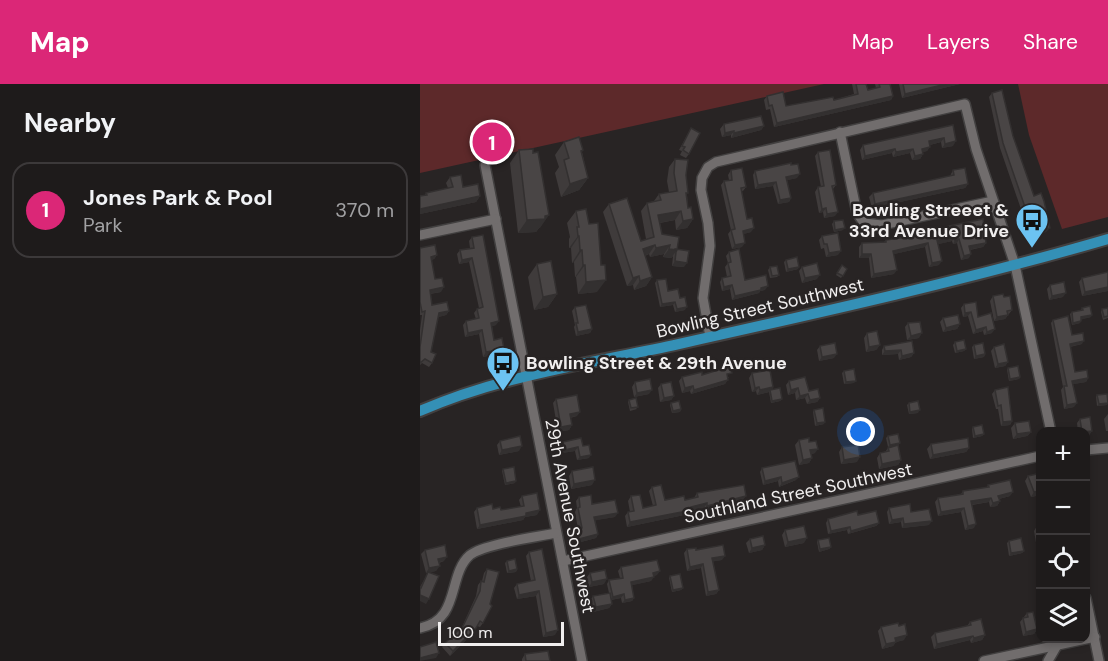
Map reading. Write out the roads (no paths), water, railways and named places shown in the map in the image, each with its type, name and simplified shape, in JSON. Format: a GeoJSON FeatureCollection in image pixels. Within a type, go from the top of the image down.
{"type":"FeatureCollection","features":[{"type":"Feature","properties":{"kind":"main road","name":"Bowling Street Southwest"},"geometry":{"type":"LineString","coordinates":[[420,411],[472,391],[526,377],[710,337],[1016,265],[1108,239]]}},
{"type":"Feature","properties":{"kind":"street"},"geometry":{"type":"LineString","coordinates":[[710,337],[703,298],[710,246],[701,190],[702,178],[708,167],[716,162],[965,104],[976,149],[1016,265],[1050,427]]}},
{"type":"Feature","properties":{"kind":"street"},"geometry":{"type":"LineString","coordinates":[[840,132],[857,213],[864,223],[882,225],[993,201]]}},
{"type":"Feature","properties":{"kind":"street","name":"29th Avenue Southwest"},"geometry":{"type":"LineString","coordinates":[[485,165],[582,661]]}},
{"type":"Feature","properties":{"kind":"street"},"geometry":{"type":"LineString","coordinates":[[420,235],[496,219]]}},
{"type":"Feature","properties":{"kind":"street"},"geometry":{"type":"LineString","coordinates":[[1090,450],[1108,448]]}},
{"type":"Feature","properties":{"kind":"street","name":"Southland Street Southwest"},"geometry":{"type":"LineString","coordinates":[[563,561],[1036,457]]}},
{"type":"Feature","properties":{"kind":"street"},"geometry":{"type":"LineString","coordinates":[[420,628],[429,627],[441,618],[448,606],[462,566],[470,555],[484,548],[556,533]]}},
{"type":"Feature","properties":{"kind":"street"},"geometry":{"type":"LineString","coordinates":[[1090,615],[1099,661]]}},
{"type":"Feature","properties":{"kind":"street"},"geometry":{"type":"LineString","coordinates":[[1090,638],[1095,637]]}},
{"type":"Feature","properties":{"kind":"street"},"geometry":{"type":"LineString","coordinates":[[984,661],[1056,643]]}},
{"type":"Feature","properties":{"kind":"street"},"geometry":{"type":"LineString","coordinates":[[1048,661],[1059,643]]}},
{"type":"Feature","properties":{"kind":"place","name":"Jones Park & Pool"},"geometry":{"type":"Point","coordinates":[492,142]}},
{"type":"Feature","properties":{"kind":"place","name":"Bowling Streeet & 33rd Avenue Drive"},"geometry":{"type":"Point","coordinates":[1032,249]}},
{"type":"Feature","properties":{"kind":"place","name":"Bowling Street & 29th Avenue"},"geometry":{"type":"Point","coordinates":[503,392]}}]}
